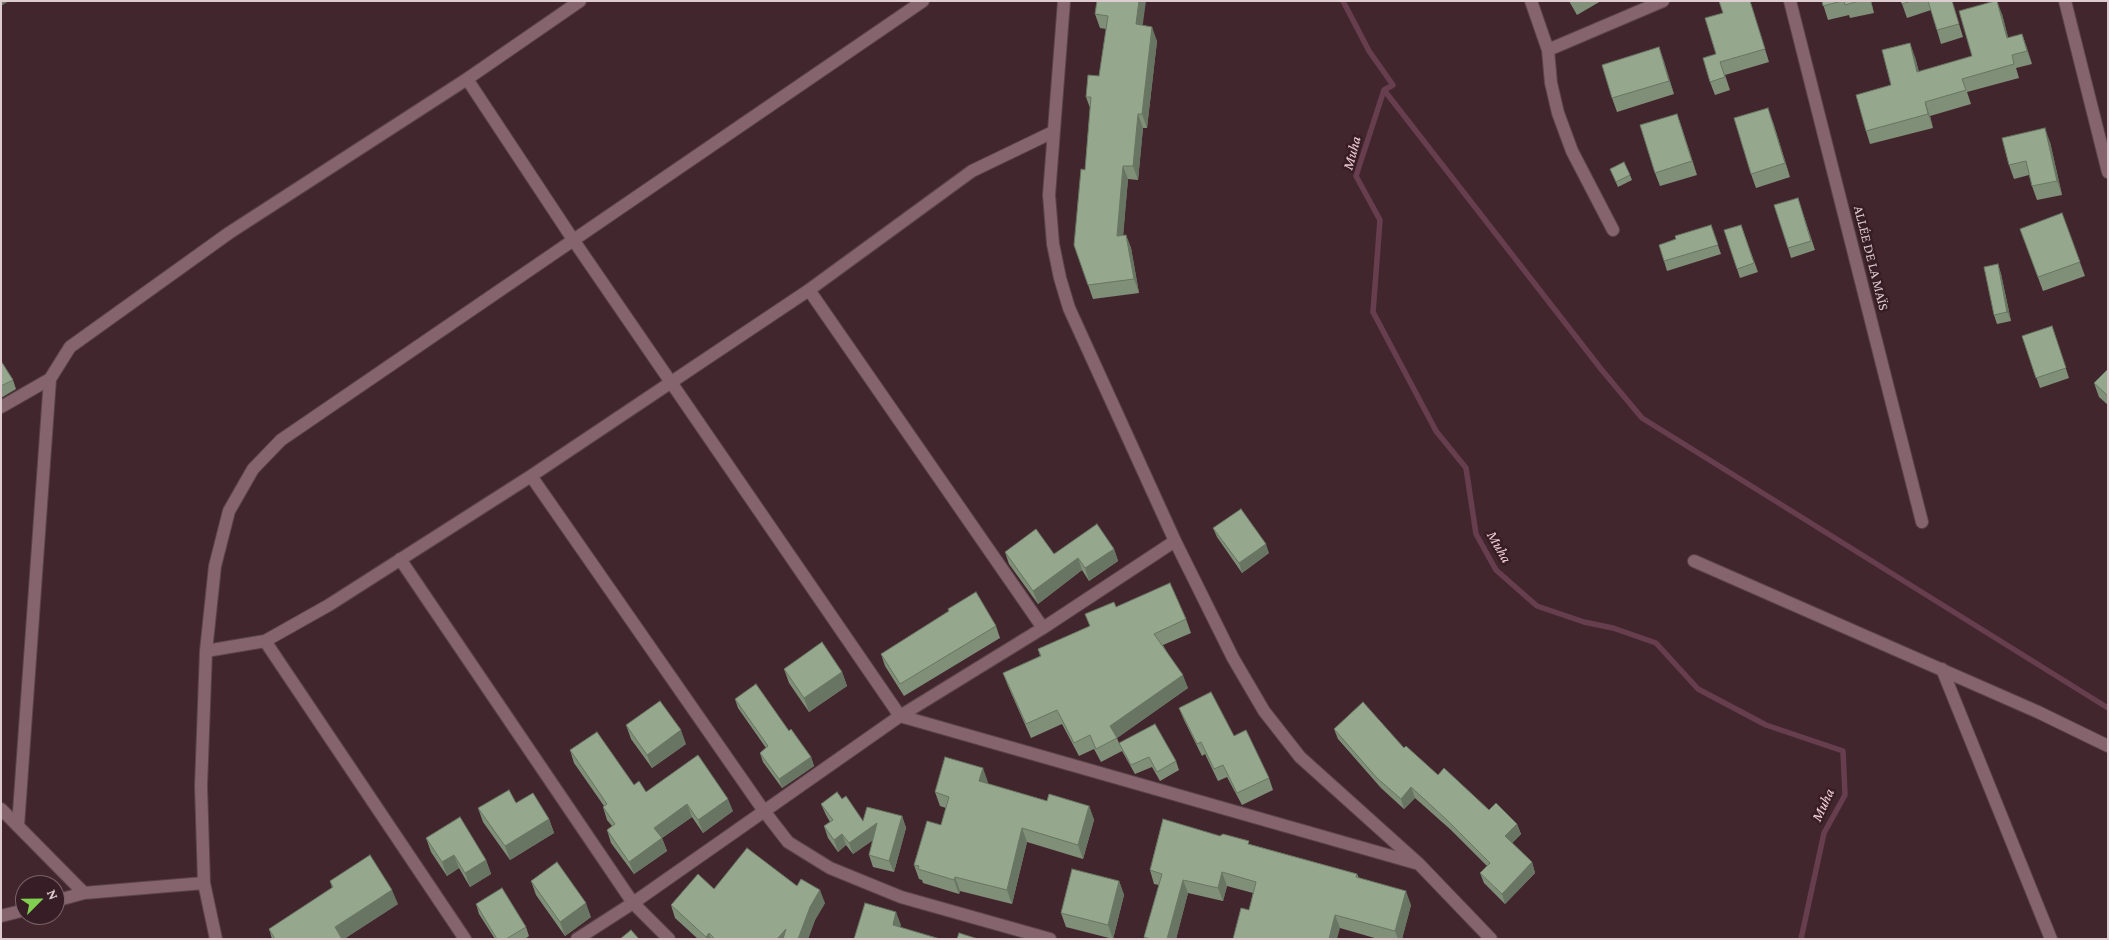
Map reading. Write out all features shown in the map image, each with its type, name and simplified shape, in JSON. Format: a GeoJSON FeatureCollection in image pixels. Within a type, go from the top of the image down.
{"type":"FeatureCollection","features":[{"type":"Feature","properties":{"kind":"street"},"geometry":{"type":"LineString","coordinates":[[18,826],[50,379],[70,347],[229,234],[466,80],[580,1]]}},
{"type":"Feature","properties":{"kind":"street"},"geometry":{"type":"LineString","coordinates":[[216,939],[204,883],[201,786],[206,651],[215,566],[229,511],[253,469],[281,440],[923,1]]}},
{"type":"Feature","properties":{"kind":"street"},"geometry":{"type":"LineString","coordinates":[[1064,1],[1049,195],[1053,244],[1069,308],[1175,541],[1233,658],[1264,711],[1300,757],[1419,864],[1491,939]]}},
{"type":"Feature","properties":{"kind":"street"},"geometry":{"type":"LineString","coordinates":[[1531,1],[1548,50],[1551,83],[1558,113],[1572,150],[1612,230]]}},
{"type":"Feature","properties":{"kind":"street"},"geometry":{"type":"LineString","coordinates":[[1548,50],[1663,1]]}},
{"type":"Feature","properties":{"kind":"street","name":"ALLÉE DE LA MAÏS"},"geometry":{"type":"LineString","coordinates":[[1790,1],[1922,522]]}},
{"type":"Feature","properties":{"kind":"street"},"geometry":{"type":"LineString","coordinates":[[2065,1],[2108,172]]}},
{"type":"Feature","properties":{"kind":"street"},"geometry":{"type":"LineString","coordinates":[[466,80],[574,241],[900,716],[1419,864]]}},
{"type":"Feature","properties":{"kind":"street"},"geometry":{"type":"LineString","coordinates":[[206,651],[265,641],[329,605],[531,476],[809,290],[972,171],[1053,132]]}},
{"type":"Feature","properties":{"kind":"street"},"geometry":{"type":"LineString","coordinates":[[809,290],[1042,628]]}},
{"type":"Feature","properties":{"kind":"street"},"geometry":{"type":"LineString","coordinates":[[1,407],[50,379]]}},
{"type":"Feature","properties":{"kind":"street"},"geometry":{"type":"LineString","coordinates":[[531,476],[764,811],[788,842],[830,868],[901,897],[1050,939]]}},
{"type":"Feature","properties":{"kind":"street"},"geometry":{"type":"LineString","coordinates":[[577,939],[633,903],[900,716],[1042,628],[1175,541]]}},
{"type":"Feature","properties":{"kind":"street"},"geometry":{"type":"LineString","coordinates":[[400,559],[633,903],[669,939]]}},
{"type":"Feature","properties":{"kind":"street"},"geometry":{"type":"LineString","coordinates":[[1694,561],[1942,669],[2108,746]]}},
{"type":"Feature","properties":{"kind":"street"},"geometry":{"type":"LineString","coordinates":[[265,641],[465,939]]}},
{"type":"Feature","properties":{"kind":"street"},"geometry":{"type":"LineString","coordinates":[[1942,669],[2051,939]]}},
{"type":"Feature","properties":{"kind":"street"},"geometry":{"type":"LineString","coordinates":[[1,809],[84,893]]}},
{"type":"Feature","properties":{"kind":"street"},"geometry":{"type":"LineString","coordinates":[[65,898],[84,893],[204,883]]}},
{"type":"Feature","properties":{"kind":"street"},"geometry":{"type":"LineString","coordinates":[[1,916],[15,912]]}},
{"type":"Feature","properties":{"kind":"building"},"geometry":{"type":"Polygon","coordinates":[[[1097,1],[1139,1],[1136,24],[1152,27],[1142,114],[1138,114],[1133,166],[1123,166],[1117,236],[1126,235],[1134,279],[1088,285],[1074,245],[1081,169],[1085,170],[1091,97],[1086,97],[1088,75],[1099,76],[1108,16],[1095,14],[1097,1]]]}},
{"type":"Feature","properties":{"kind":"building"},"geometry":{"type":"Polygon","coordinates":[[[1719,1],[1750,1],[1765,49],[1720,62],[1725,77],[1710,82],[1703,58],[1716,54],[1705,18],[1723,13],[1719,1]]]}},
{"type":"Feature","properties":{"kind":"building"},"geometry":{"type":"Polygon","coordinates":[[[1822,1],[1842,1],[1823,6],[1822,1]]]}},
{"type":"Feature","properties":{"kind":"building"},"geometry":{"type":"Polygon","coordinates":[[[1844,1],[1859,1],[1845,5],[1844,1]]]}},
{"type":"Feature","properties":{"kind":"building"},"geometry":{"type":"Polygon","coordinates":[[[1928,1],[1952,1],[1959,24],[1937,30],[1928,1]]]}},
{"type":"Feature","properties":{"kind":"building"},"geometry":{"type":"Polygon","coordinates":[[[1997,1],[2007,38],[2022,34],[2027,51],[2012,55],[2014,64],[1962,79],[1966,90],[1925,102],[1928,114],[1866,131],[1856,95],[1891,85],[1882,50],[1910,43],[1917,72],[1972,56],[1959,11],[1997,1]]]}},
{"type":"Feature","properties":{"kind":"building"},"geometry":{"type":"Polygon","coordinates":[[[1659,47],[1669,81],[1612,98],[1602,65],[1659,47]]]}},
{"type":"Feature","properties":{"kind":"building"},"geometry":{"type":"Polygon","coordinates":[[[1768,108],[1785,163],[1751,174],[1734,118],[1768,108]]]}},
{"type":"Feature","properties":{"kind":"building"},"geometry":{"type":"Polygon","coordinates":[[[1677,114],[1692,161],[1655,173],[1640,125],[1677,114]]]}},
{"type":"Feature","properties":{"kind":"building"},"geometry":{"type":"Polygon","coordinates":[[[2045,128],[2057,181],[2032,186],[2026,161],[2009,165],[2002,138],[2045,128]]]}},
{"type":"Feature","properties":{"kind":"building"},"geometry":{"type":"Polygon","coordinates":[[[1624,162],[1630,175],[1616,182],[1610,169],[1624,162]]]}},
{"type":"Feature","properties":{"kind":"building"},"geometry":{"type":"Polygon","coordinates":[[[1798,198],[1811,241],[1788,248],[1774,205],[1798,198]]]}},
{"type":"Feature","properties":{"kind":"building"},"geometry":{"type":"Polygon","coordinates":[[[2062,213],[2080,262],[2038,277],[2020,229],[2062,213]]]}},
{"type":"Feature","properties":{"kind":"building"},"geometry":{"type":"Polygon","coordinates":[[[1711,225],[1718,245],[1664,261],[1659,245],[1676,239],[1675,236],[1711,225]]]}},
{"type":"Feature","properties":{"kind":"building"},"geometry":{"type":"Polygon","coordinates":[[[1741,225],[1754,263],[1737,269],[1724,230],[1741,225]]]}},
{"type":"Feature","properties":{"kind":"building"},"geometry":{"type":"Polygon","coordinates":[[[1998,264],[2007,312],[1994,315],[1984,267],[1998,264]]]}},
{"type":"Feature","properties":{"kind":"building"},"geometry":{"type":"Polygon","coordinates":[[[2052,326],[2066,368],[2036,378],[2022,336],[2052,326]]]}},
{"type":"Feature","properties":{"kind":"building"},"geometry":{"type":"Polygon","coordinates":[[[1,361],[13,380],[1,386],[1,361]]]}},
{"type":"Feature","properties":{"kind":"building"},"geometry":{"type":"Polygon","coordinates":[[[2108,369],[2108,396],[2094,383],[2108,369]]]}},
{"type":"Feature","properties":{"kind":"building"},"geometry":{"type":"Polygon","coordinates":[[[1241,509],[1266,544],[1239,563],[1213,528],[1241,509]]]}},
{"type":"Feature","properties":{"kind":"building"},"geometry":{"type":"Polygon","coordinates":[[[1097,524],[1114,549],[1085,568],[1078,558],[1033,591],[1005,552],[1036,529],[1054,554],[1097,524]]]}},
{"type":"Feature","properties":{"kind":"building"},"geometry":{"type":"Polygon","coordinates":[[[1170,583],[1186,619],[1154,634],[1183,675],[1110,726],[1117,738],[1096,749],[1090,735],[1074,743],[1057,710],[1026,724],[1003,673],[1041,656],[1038,649],[1090,626],[1085,614],[1114,602],[1116,607],[1170,583]]]}},
{"type":"Feature","properties":{"kind":"building"},"geometry":{"type":"Polygon","coordinates":[[[976,592],[996,626],[900,684],[881,654],[976,592]]]}},
{"type":"Feature","properties":{"kind":"building"},"geometry":{"type":"Polygon","coordinates":[[[822,642],[842,672],[804,698],[784,669],[822,642]]]}},
{"type":"Feature","properties":{"kind":"building"},"geometry":{"type":"Polygon","coordinates":[[[756,684],[789,731],[791,729],[811,757],[779,779],[760,753],[768,746],[735,699],[756,684]]]}},
{"type":"Feature","properties":{"kind":"building"},"geometry":{"type":"Polygon","coordinates":[[[1211,692],[1234,736],[1246,730],[1269,778],[1237,793],[1223,765],[1214,769],[1201,742],[1197,744],[1179,708],[1211,692]]]}},
{"type":"Feature","properties":{"kind":"building"},"geometry":{"type":"Polygon","coordinates":[[[660,701],[681,730],[647,755],[626,725],[660,701]]]}},
{"type":"Feature","properties":{"kind":"building"},"geometry":{"type":"Polygon","coordinates":[[[1363,702],[1404,748],[1406,746],[1438,775],[1444,768],[1489,810],[1496,803],[1517,824],[1505,836],[1532,862],[1502,894],[1480,873],[1490,863],[1447,820],[1411,787],[1401,799],[1377,778],[1334,729],[1363,702]]]}},
{"type":"Feature","properties":{"kind":"building"},"geometry":{"type":"Polygon","coordinates":[[[1155,724],[1176,761],[1157,772],[1149,757],[1131,765],[1119,743],[1155,724]]]}},
{"type":"Feature","properties":{"kind":"building"},"geometry":{"type":"Polygon","coordinates":[[[597,732],[634,785],[639,781],[646,792],[698,755],[728,799],[698,820],[687,804],[654,828],[662,838],[629,862],[607,830],[615,824],[603,807],[607,804],[570,750],[597,732]]]}},
{"type":"Feature","properties":{"kind":"building"},"geometry":{"type":"Polygon","coordinates":[[[945,757],[983,768],[979,781],[1047,801],[1049,794],[1089,806],[1078,845],[1022,828],[1007,890],[955,877],[954,880],[918,869],[919,866],[914,865],[927,821],[941,825],[949,797],[935,792],[945,757]]]}},
{"type":"Feature","properties":{"kind":"building"},"geometry":{"type":"Polygon","coordinates":[[[509,790],[516,803],[533,793],[549,819],[505,846],[478,808],[509,790]]]}},
{"type":"Feature","properties":{"kind":"building"},"geometry":{"type":"Polygon","coordinates":[[[837,792],[842,799],[846,796],[863,821],[867,807],[902,816],[889,861],[869,855],[877,823],[849,843],[842,834],[834,840],[824,826],[833,820],[821,804],[837,792]]]}},
{"type":"Feature","properties":{"kind":"building"},"geometry":{"type":"Polygon","coordinates":[[[460,817],[486,860],[465,873],[454,855],[442,862],[426,838],[460,817]]]}},
{"type":"Feature","properties":{"kind":"building"},"geometry":{"type":"Polygon","coordinates":[[[1163,819],[1220,836],[1223,834],[1249,841],[1248,844],[1357,874],[1356,877],[1406,891],[1395,931],[1335,915],[1329,939],[1233,939],[1241,908],[1249,910],[1256,882],[1222,872],[1218,888],[1183,880],[1167,939],[1144,937],[1162,874],[1150,870],[1163,819]]]}},
{"type":"Feature","properties":{"kind":"building"},"geometry":{"type":"Polygon","coordinates":[[[747,848],[797,886],[801,879],[820,890],[810,907],[798,939],[783,939],[786,929],[777,939],[715,939],[709,933],[706,937],[671,905],[698,874],[714,889],[747,848]]]}},
{"type":"Feature","properties":{"kind":"building"},"geometry":{"type":"Polygon","coordinates":[[[370,855],[392,890],[335,927],[342,939],[275,939],[269,929],[333,887],[330,881],[370,855]]]}},
{"type":"Feature","properties":{"kind":"building"},"geometry":{"type":"Polygon","coordinates":[[[557,862],[586,903],[560,922],[531,881],[557,862]]]}},
{"type":"Feature","properties":{"kind":"building"},"geometry":{"type":"Polygon","coordinates":[[[1072,869],[1119,881],[1108,925],[1061,913],[1072,869]]]}},
{"type":"Feature","properties":{"kind":"building"},"geometry":{"type":"Polygon","coordinates":[[[502,888],[526,927],[506,939],[497,939],[476,904],[502,888]]]}},
{"type":"Feature","properties":{"kind":"building"},"geometry":{"type":"Polygon","coordinates":[[[865,903],[896,912],[893,925],[940,939],[854,939],[865,903]]]}},
{"type":"Feature","properties":{"kind":"building"},"geometry":{"type":"Polygon","coordinates":[[[631,930],[639,939],[620,939],[631,930]]]}},
{"type":"Feature","properties":{"kind":"building"},"geometry":{"type":"Polygon","coordinates":[[[959,933],[978,939],[957,939],[959,933]]]}},
{"type":"Feature","properties":{"kind":"waterway","name":"Muha"},"geometry":{"type":"LineString","coordinates":[[1343,1],[1369,51],[1393,85],[1384,90],[1356,176],[1380,220],[1373,312],[1436,431],[1466,468],[1476,534],[1496,570],[1537,606],[1584,622],[1613,628],[1656,643],[1698,689],[1766,725],[1843,751],[1845,795],[1824,833],[1801,939]]}},
{"type":"Feature","properties":{"kind":"waterway"},"geometry":{"type":"LineString","coordinates":[[1384,90],[1601,369],[1642,418],[2108,708]]}}]}
